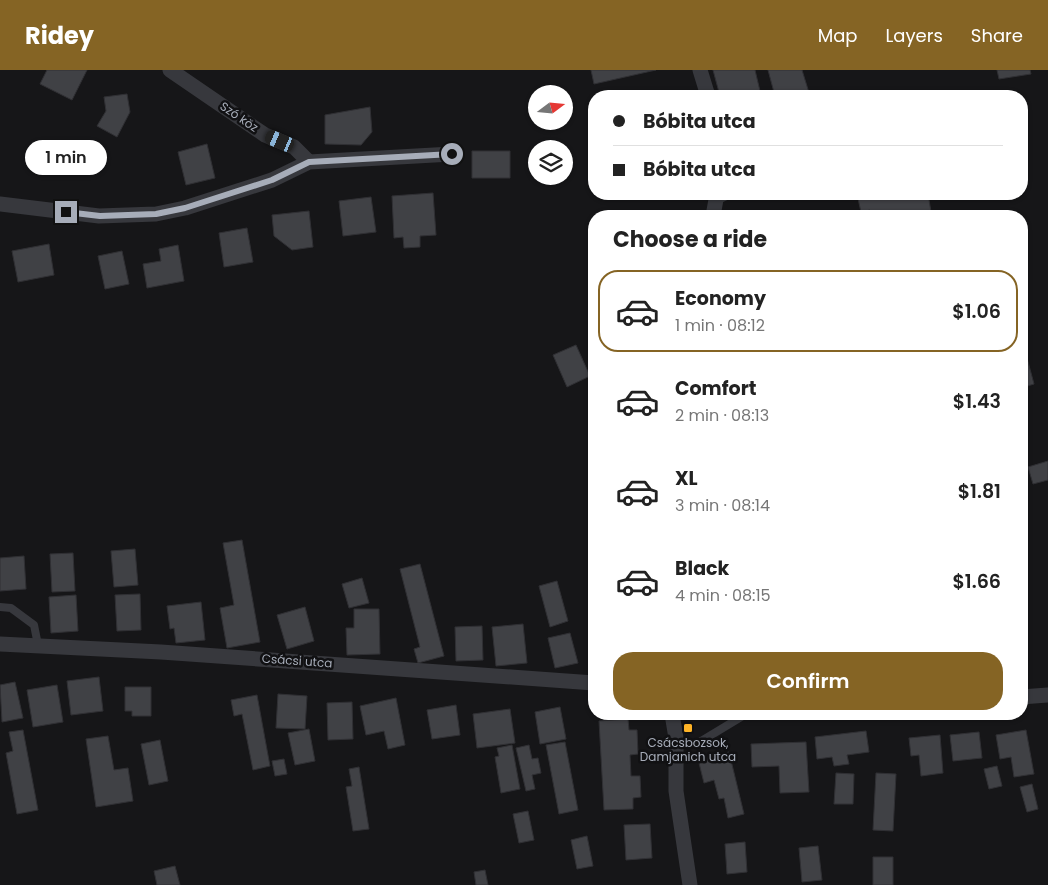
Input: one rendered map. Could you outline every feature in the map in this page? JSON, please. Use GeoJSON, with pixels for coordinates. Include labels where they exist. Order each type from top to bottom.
{"type":"FeatureCollection","features":[{"type":"Feature","properties":{"kind":"street","name":"Szó köz"},"geometry":{"type":"LineString","coordinates":[[170,70],[266,135],[294,147],[309,162]]}},
{"type":"Feature","properties":{"kind":"street"},"geometry":{"type":"LineString","coordinates":[[700,70],[706,90]]}},
{"type":"Feature","properties":{"kind":"street"},"geometry":{"type":"LineString","coordinates":[[0,204],[100,216],[156,214],[185,208],[272,180],[309,162],[452,154]]}},
{"type":"Feature","properties":{"kind":"street","name":"Csácsi utca"},"geometry":{"type":"LineString","coordinates":[[0,644],[588,683]]}},
{"type":"Feature","properties":{"kind":"street"},"geometry":{"type":"LineString","coordinates":[[1028,696],[1048,695]]}},
{"type":"Feature","properties":{"kind":"street"},"geometry":{"type":"LineString","coordinates":[[673,720],[676,738],[676,791],[690,885]]}},
{"type":"Feature","properties":{"kind":"lane"},"geometry":{"type":"LineString","coordinates":[[0,607],[11,608],[34,625],[38,645]]}},
{"type":"Feature","properties":{"kind":"lane"},"geometry":{"type":"LineString","coordinates":[[698,743],[736,720]]}},
{"type":"Feature","properties":{"kind":"building"},"geometry":{"type":"Polygon","coordinates":[[[47,70],[87,70],[72,100],[40,84],[47,70]]]}},
{"type":"Feature","properties":{"kind":"building"},"geometry":{"type":"Polygon","coordinates":[[[591,70],[656,70],[594,84],[591,70]]]}},
{"type":"Feature","properties":{"kind":"building"},"geometry":{"type":"Polygon","coordinates":[[[713,70],[755,70],[760,90],[718,90],[713,70]]]}},
{"type":"Feature","properties":{"kind":"building"},"geometry":{"type":"Polygon","coordinates":[[[768,70],[802,70],[808,90],[773,90],[768,70]]]}},
{"type":"Feature","properties":{"kind":"building"},"geometry":{"type":"Polygon","coordinates":[[[997,70],[1030,70],[1031,74],[999,79],[997,70]]]}},
{"type":"Feature","properties":{"kind":"building"},"geometry":{"type":"Polygon","coordinates":[[[127,94],[130,112],[117,137],[97,126],[106,111],[104,97],[127,94]]]}},
{"type":"Feature","properties":{"kind":"building"},"geometry":{"type":"Polygon","coordinates":[[[370,107],[372,132],[361,145],[325,144],[325,115],[370,107]]]}},
{"type":"Feature","properties":{"kind":"building"},"geometry":{"type":"Polygon","coordinates":[[[207,144],[215,178],[186,185],[178,152],[207,144]]]}},
{"type":"Feature","properties":{"kind":"building"},"geometry":{"type":"Polygon","coordinates":[[[472,151],[510,151],[510,178],[472,178],[472,151]]]}},
{"type":"Feature","properties":{"kind":"building"},"geometry":{"type":"Polygon","coordinates":[[[433,193],[436,235],[420,236],[420,247],[404,248],[403,237],[394,238],[392,196],[433,193]]]}},
{"type":"Feature","properties":{"kind":"building"},"geometry":{"type":"Polygon","coordinates":[[[371,197],[376,232],[343,236],[339,201],[371,197]]]}},
{"type":"Feature","properties":{"kind":"building"},"geometry":{"type":"Polygon","coordinates":[[[858,200],[929,200],[931,210],[870,210],[861,210],[858,200]]]}},
{"type":"Feature","properties":{"kind":"building"},"geometry":{"type":"Polygon","coordinates":[[[309,211],[313,247],[292,250],[274,236],[272,215],[309,211]]]}},
{"type":"Feature","properties":{"kind":"building"},"geometry":{"type":"Polygon","coordinates":[[[247,228],[253,262],[224,267],[219,233],[247,228]]]}},
{"type":"Feature","properties":{"kind":"building"},"geometry":{"type":"Polygon","coordinates":[[[49,244],[54,275],[18,282],[12,251],[49,244]]]}},
{"type":"Feature","properties":{"kind":"building"},"geometry":{"type":"Polygon","coordinates":[[[178,245],[184,281],[147,288],[143,264],[161,261],[159,249],[178,245]]]}},
{"type":"Feature","properties":{"kind":"building"},"geometry":{"type":"Polygon","coordinates":[[[122,251],[129,284],[105,289],[98,256],[122,251]]]}},
{"type":"Feature","properties":{"kind":"building"},"geometry":{"type":"Polygon","coordinates":[[[576,345],[588,372],[588,377],[567,387],[553,355],[576,345]]]}},
{"type":"Feature","properties":{"kind":"building"},"geometry":{"type":"Polygon","coordinates":[[[1028,362],[1034,384],[1028,386],[1028,362]]]}},
{"type":"Feature","properties":{"kind":"building"},"geometry":{"type":"Polygon","coordinates":[[[1048,461],[1048,480],[1033,484],[1028,467],[1048,461]]]}},
{"type":"Feature","properties":{"kind":"building"},"geometry":{"type":"Polygon","coordinates":[[[242,540],[260,642],[227,648],[220,608],[234,605],[223,543],[242,540]]]}},
{"type":"Feature","properties":{"kind":"building"},"geometry":{"type":"Polygon","coordinates":[[[135,549],[138,585],[114,587],[111,551],[135,549]]]}},
{"type":"Feature","properties":{"kind":"building"},"geometry":{"type":"Polygon","coordinates":[[[73,553],[75,591],[52,592],[50,554],[73,553]]]}},
{"type":"Feature","properties":{"kind":"building"},"geometry":{"type":"Polygon","coordinates":[[[24,556],[26,589],[0,591],[0,558],[24,556]]]}},
{"type":"Feature","properties":{"kind":"building"},"geometry":{"type":"Polygon","coordinates":[[[420,564],[444,656],[418,663],[414,649],[420,647],[400,569],[420,564]]]}},
{"type":"Feature","properties":{"kind":"building"},"geometry":{"type":"Polygon","coordinates":[[[362,578],[369,603],[349,608],[342,584],[362,578]]]}},
{"type":"Feature","properties":{"kind":"building"},"geometry":{"type":"Polygon","coordinates":[[[557,581],[568,621],[550,627],[539,586],[557,581]]]}},
{"type":"Feature","properties":{"kind":"building"},"geometry":{"type":"Polygon","coordinates":[[[140,594],[141,630],[117,631],[115,595],[140,594]]]}},
{"type":"Feature","properties":{"kind":"building"},"geometry":{"type":"Polygon","coordinates":[[[76,595],[78,631],[51,633],[49,597],[76,595]]]}},
{"type":"Feature","properties":{"kind":"building"},"geometry":{"type":"Polygon","coordinates":[[[201,602],[205,640],[176,643],[174,628],[170,629],[167,606],[201,602]]]}},
{"type":"Feature","properties":{"kind":"building"},"geometry":{"type":"Polygon","coordinates":[[[305,607],[314,641],[287,649],[277,615],[305,607]]]}},
{"type":"Feature","properties":{"kind":"building"},"geometry":{"type":"Polygon","coordinates":[[[354,609],[379,609],[380,654],[347,655],[346,628],[354,628],[354,609]]]}},
{"type":"Feature","properties":{"kind":"building"},"geometry":{"type":"Polygon","coordinates":[[[523,624],[527,663],[496,666],[492,627],[523,624]]]}},
{"type":"Feature","properties":{"kind":"building"},"geometry":{"type":"Polygon","coordinates":[[[482,626],[483,660],[456,661],[455,627],[482,626]]]}},
{"type":"Feature","properties":{"kind":"building"},"geometry":{"type":"Polygon","coordinates":[[[570,633],[578,663],[555,668],[548,638],[570,633]]]}},
{"type":"Feature","properties":{"kind":"building"},"geometry":{"type":"Polygon","coordinates":[[[99,677],[103,711],[71,715],[67,681],[99,677]]]}},
{"type":"Feature","properties":{"kind":"building"},"geometry":{"type":"Polygon","coordinates":[[[15,682],[23,718],[2,722],[0,685],[15,682]]]}},
{"type":"Feature","properties":{"kind":"building"},"geometry":{"type":"Polygon","coordinates":[[[57,685],[63,722],[33,727],[27,690],[57,685]]]}},
{"type":"Feature","properties":{"kind":"building"},"geometry":{"type":"Polygon","coordinates":[[[125,687],[151,687],[151,716],[132,716],[132,711],[125,711],[125,687]]]}},
{"type":"Feature","properties":{"kind":"building"},"geometry":{"type":"Polygon","coordinates":[[[278,694],[307,696],[305,729],[276,728],[278,694]]]}},
{"type":"Feature","properties":{"kind":"building"},"geometry":{"type":"Polygon","coordinates":[[[257,695],[270,766],[253,770],[242,714],[234,716],[231,700],[257,695]]]}},
{"type":"Feature","properties":{"kind":"building"},"geometry":{"type":"Polygon","coordinates":[[[396,698],[405,745],[388,749],[384,731],[366,735],[360,706],[396,698]]]}},
{"type":"Feature","properties":{"kind":"building"},"geometry":{"type":"Polygon","coordinates":[[[352,702],[353,739],[328,740],[327,703],[352,702]]]}},
{"type":"Feature","properties":{"kind":"building"},"geometry":{"type":"Polygon","coordinates":[[[456,705],[460,735],[432,739],[427,710],[456,705]]]}},
{"type":"Feature","properties":{"kind":"building"},"geometry":{"type":"Polygon","coordinates":[[[560,707],[566,739],[540,744],[535,712],[560,707]]]}},
{"type":"Feature","properties":{"kind":"building"},"geometry":{"type":"Polygon","coordinates":[[[510,709],[515,743],[477,748],[473,714],[510,709]]]}},
{"type":"Feature","properties":{"kind":"building"},"geometry":{"type":"Polygon","coordinates":[[[628,720],[629,730],[637,730],[638,754],[630,755],[631,776],[640,776],[641,797],[633,798],[633,809],[604,810],[599,721],[628,720]]]}},
{"type":"Feature","properties":{"kind":"building"},"geometry":{"type":"Polygon","coordinates":[[[309,729],[315,761],[295,765],[288,733],[309,729]]]}},
{"type":"Feature","properties":{"kind":"building"},"geometry":{"type":"Polygon","coordinates":[[[23,730],[38,810],[17,814],[6,753],[13,751],[9,732],[23,730]]]}},
{"type":"Feature","properties":{"kind":"building"},"geometry":{"type":"Polygon","coordinates":[[[1026,730],[1034,774],[1014,777],[1011,757],[1000,759],[996,735],[1026,730]]]}},
{"type":"Feature","properties":{"kind":"building"},"geometry":{"type":"Polygon","coordinates":[[[866,731],[869,752],[847,755],[849,764],[834,766],[832,757],[817,759],[815,737],[866,731]]]}},
{"type":"Feature","properties":{"kind":"building"},"geometry":{"type":"Polygon","coordinates":[[[979,732],[982,758],[953,761],[950,735],[979,732]]]}},
{"type":"Feature","properties":{"kind":"building"},"geometry":{"type":"Polygon","coordinates":[[[940,735],[943,773],[921,776],[919,755],[911,756],[909,738],[940,735]]]}},
{"type":"Feature","properties":{"kind":"building"},"geometry":{"type":"Polygon","coordinates":[[[108,736],[114,770],[128,768],[133,801],[96,807],[86,739],[108,736]]]}},
{"type":"Feature","properties":{"kind":"building"},"geometry":{"type":"Polygon","coordinates":[[[160,740],[168,781],[149,785],[141,744],[160,740]]]}},
{"type":"Feature","properties":{"kind":"building"},"geometry":{"type":"Polygon","coordinates":[[[565,742],[578,810],[559,814],[546,745],[565,742]]]}},
{"type":"Feature","properties":{"kind":"building"},"geometry":{"type":"Polygon","coordinates":[[[806,742],[809,792],[780,793],[779,766],[752,767],[751,744],[806,742]]]}},
{"type":"Feature","properties":{"kind":"building"},"geometry":{"type":"Polygon","coordinates":[[[512,745],[520,789],[501,793],[495,757],[499,756],[497,748],[512,745]]]}},
{"type":"Feature","properties":{"kind":"building"},"geometry":{"type":"Polygon","coordinates":[[[529,745],[532,759],[538,758],[541,773],[532,775],[535,789],[526,791],[516,748],[529,745]]]}},
{"type":"Feature","properties":{"kind":"building"},"geometry":{"type":"Polygon","coordinates":[[[729,752],[744,814],[728,818],[724,798],[719,799],[714,780],[704,783],[698,759],[729,752]]]}},
{"type":"Feature","properties":{"kind":"building"},"geometry":{"type":"Polygon","coordinates":[[[284,759],[287,774],[275,776],[272,761],[284,759]]]}},
{"type":"Feature","properties":{"kind":"building"},"geometry":{"type":"Polygon","coordinates":[[[997,766],[1002,786],[989,789],[984,769],[997,766]]]}},
{"type":"Feature","properties":{"kind":"building"},"geometry":{"type":"Polygon","coordinates":[[[359,767],[369,829],[353,831],[346,787],[352,786],[349,769],[359,767]]]}},
{"type":"Feature","properties":{"kind":"building"},"geometry":{"type":"Polygon","coordinates":[[[836,773],[854,774],[853,804],[834,804],[836,773]]]}},
{"type":"Feature","properties":{"kind":"building"},"geometry":{"type":"Polygon","coordinates":[[[876,773],[896,774],[893,831],[873,830],[876,773]]]}},
{"type":"Feature","properties":{"kind":"building"},"geometry":{"type":"Polygon","coordinates":[[[1032,784],[1038,809],[1027,812],[1020,787],[1032,784]]]}},
{"type":"Feature","properties":{"kind":"building"},"geometry":{"type":"Polygon","coordinates":[[[528,811],[534,840],[519,843],[513,814],[528,811]]]}},
{"type":"Feature","properties":{"kind":"building"},"geometry":{"type":"Polygon","coordinates":[[[650,824],[652,858],[626,860],[624,825],[650,824]]]}},
{"type":"Feature","properties":{"kind":"building"},"geometry":{"type":"Polygon","coordinates":[[[587,836],[593,866],[577,869],[571,840],[587,836]]]}},
{"type":"Feature","properties":{"kind":"building"},"geometry":{"type":"Polygon","coordinates":[[[745,842],[747,872],[727,874],[725,844],[745,842]]]}},
{"type":"Feature","properties":{"kind":"building"},"geometry":{"type":"Polygon","coordinates":[[[818,846],[822,880],[802,882],[799,848],[818,846]]]}},
{"type":"Feature","properties":{"kind":"building"},"geometry":{"type":"Polygon","coordinates":[[[873,857],[893,857],[893,885],[873,885],[873,857]]]}},
{"type":"Feature","properties":{"kind":"building"},"geometry":{"type":"Polygon","coordinates":[[[175,866],[180,885],[157,885],[154,871],[175,866]]]}},
{"type":"Feature","properties":{"kind":"building"},"geometry":{"type":"Polygon","coordinates":[[[485,870],[488,885],[476,885],[474,872],[485,870]]]}},
{"type":"Feature","properties":{"kind":"place","name":"Csácsbozsok, Damjanich utca"},"geometry":{"type":"Point","coordinates":[688,728]}},
{"type":"Feature","properties":{"kind":"route"},"geometry":{"type":"LineString","coordinates":[[66,212],[100,216],[156,214],[185,208],[272,180],[309,162],[452,154]]}}]}
